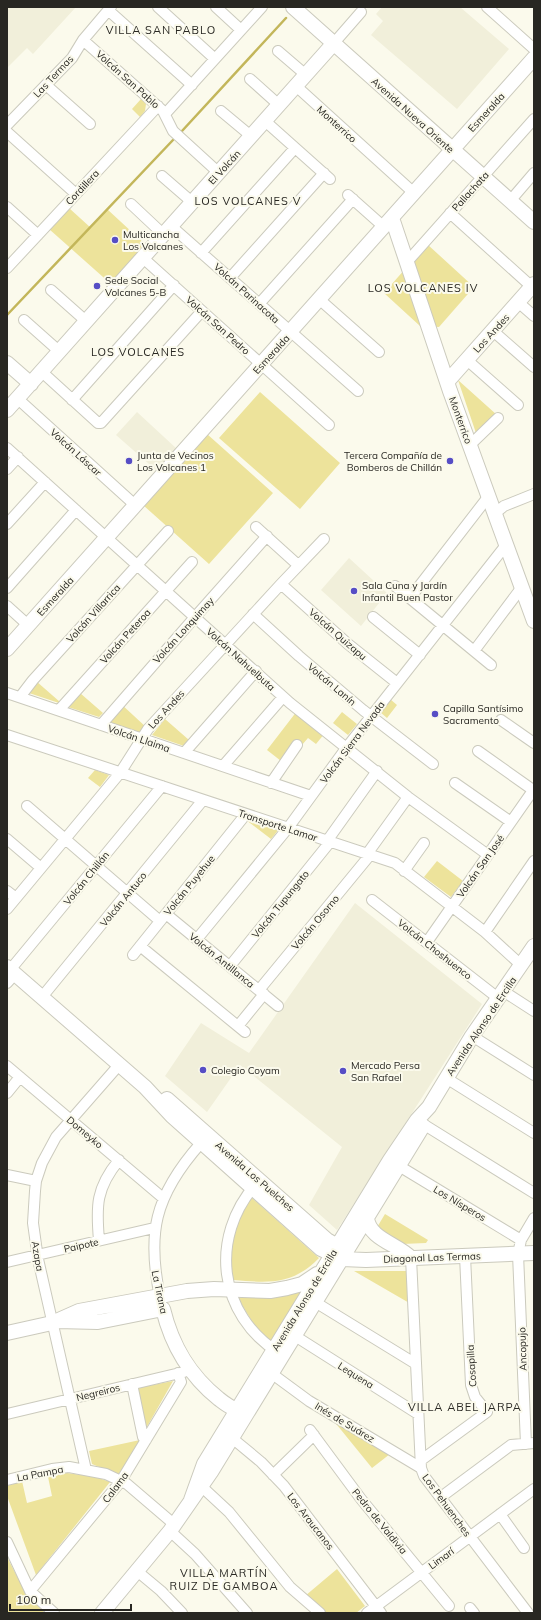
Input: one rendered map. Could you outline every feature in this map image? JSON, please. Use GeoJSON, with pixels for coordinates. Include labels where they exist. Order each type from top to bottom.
{"type":"FeatureCollection","features":[{"type":"Feature","properties":{"kind":"main road","name":"Avenida Nueva Oriente"},"geometry":{"type":"LineString","coordinates":[[292,7],[534,222]]}},
{"type":"Feature","properties":{"kind":"main road","name":"El Volcán"},"geometry":{"type":"LineString","coordinates":[[7,410],[334,43]]}},
{"type":"Feature","properties":{"kind":"main road","name":"Esmeralda"},"geometry":{"type":"LineString","coordinates":[[7,649],[534,58]]}},
{"type":"Feature","properties":{"kind":"main road","name":"Monterrico"},"geometry":{"type":"LineString","coordinates":[[388,222],[407,262],[447,382],[534,621]]}},
{"type":"Feature","properties":{"kind":"main road","name":"Los Andes"},"geometry":{"type":"LineString","coordinates":[[447,382],[533,286]]}},
{"type":"Feature","properties":{"kind":"main road"},"geometry":{"type":"LineString","coordinates":[[7,363],[31,384]]}},
{"type":"Feature","properties":{"kind":"main road","name":"Avenida Alonso de Ercilla"},"geometry":{"type":"LineString","coordinates":[[102,1613],[172,1528],[201,1486],[271,1373],[278,1353],[323,1269],[339,1253],[367,1218],[423,1124],[429,1107],[446,1078],[472,1036],[534,948]]}},
{"type":"Feature","properties":{"kind":"main road","name":"Avenida Los Puelches"},"geometry":{"type":"LineString","coordinates":[[10,974],[42,997],[145,1087],[158,1102],[201,1142],[256,1184]]}},
{"type":"Feature","properties":{"kind":"main road","name":"Avenida Los Puelches"},"geometry":{"type":"LineString","coordinates":[[145,1087],[161,1094],[256,1184],[321,1249],[339,1253]]}},
{"type":"Feature","properties":{"kind":"main road","name":"Avenida Alonso de Ercilla"},"geometry":{"type":"LineString","coordinates":[[190,1500],[204,1464],[237,1410],[278,1353],[294,1336],[315,1302],[339,1253],[402,1141],[417,1120],[429,1107]]}},
{"type":"Feature","properties":{"kind":"main road"},"geometry":{"type":"LineString","coordinates":[[367,1218],[368,1225],[372,1232],[406,1252],[411,1258]]}},
{"type":"Feature","properties":{"kind":"main road","name":"Diagonal Las Termas"},"geometry":{"type":"LineString","coordinates":[[339,1253],[369,1260],[465,1256],[519,1247],[534,1253]]}},
{"type":"Feature","properties":{"kind":"main road"},"geometry":{"type":"LineString","coordinates":[[7,1332],[55,1322],[98,1322],[200,1289],[270,1291],[287,1288],[302,1284],[323,1269]]}},
{"type":"Feature","properties":{"kind":"main road","name":"La Tirana"},"geometry":{"type":"LineString","coordinates":[[161,1302],[172,1340],[184,1372],[237,1410]]}},
{"type":"Feature","properties":{"kind":"main road"},"geometry":{"type":"LineString","coordinates":[[237,1410],[246,1409],[252,1405]]}},
{"type":"Feature","properties":{"kind":"street"},"geometry":{"type":"LineString","coordinates":[[158,7],[215,59]]}},
{"type":"Feature","properties":{"kind":"street"},"geometry":{"type":"LineString","coordinates":[[216,7],[241,30]]}},
{"type":"Feature","properties":{"kind":"street"},"geometry":{"type":"LineString","coordinates":[[166,113],[262,7]]}},
{"type":"Feature","properties":{"kind":"street"},"geometry":{"type":"LineString","coordinates":[[487,7],[534,49]]}},
{"type":"Feature","properties":{"kind":"street"},"geometry":{"type":"LineString","coordinates":[[110,8],[192,85]]}},
{"type":"Feature","properties":{"kind":"street","name":"Las Termas"},"geometry":{"type":"LineString","coordinates":[[7,125],[72,58],[83,40],[110,8]]}},
{"type":"Feature","properties":{"kind":"street","name":"El Volcán"},"geometry":{"type":"LineString","coordinates":[[334,43],[361,12]]}},
{"type":"Feature","properties":{"kind":"street","name":"Volcán San Pablo"},"geometry":{"type":"LineString","coordinates":[[83,40],[166,113],[173,131],[219,173]]}},
{"type":"Feature","properties":{"kind":"street"},"geometry":{"type":"LineString","coordinates":[[278,50],[306,75]]}},
{"type":"Feature","properties":{"kind":"street"},"geometry":{"type":"LineString","coordinates":[[250,79],[279,105]]}},
{"type":"Feature","properties":{"kind":"street"},"geometry":{"type":"LineString","coordinates":[[46,85],[90,124]]}},
{"type":"Feature","properties":{"kind":"street","name":"Monterrico"},"geometry":{"type":"LineString","coordinates":[[296,86],[414,193]]}},
{"type":"Feature","properties":{"kind":"street","name":"Cordillera"},"geometry":{"type":"LineString","coordinates":[[7,268],[158,106]]}},
{"type":"Feature","properties":{"kind":"street"},"geometry":{"type":"LineString","coordinates":[[221,111],[251,136]]}},
{"type":"Feature","properties":{"kind":"street","name":"Pallachata"},"geometry":{"type":"LineString","coordinates":[[407,262],[534,119]]}},
{"type":"Feature","properties":{"kind":"street"},"geometry":{"type":"LineString","coordinates":[[230,278],[327,176],[265,121]]}},
{"type":"Feature","properties":{"kind":"street"},"geometry":{"type":"LineString","coordinates":[[7,132],[76,194]]}},
{"type":"Feature","properties":{"kind":"street"},"geometry":{"type":"LineString","coordinates":[[201,253],[295,148]]}},
{"type":"Feature","properties":{"kind":"street"},"geometry":{"type":"LineString","coordinates":[[510,201],[534,173]]}},
{"type":"Feature","properties":{"kind":"street"},"geometry":{"type":"LineString","coordinates":[[162,176],[192,202]]}},
{"type":"Feature","properties":{"kind":"street"},"geometry":{"type":"LineString","coordinates":[[259,304],[351,197],[388,222]]}},
{"type":"Feature","properties":{"kind":"street","name":"Volcán Parinacota"},"geometry":{"type":"LineString","coordinates":[[132,204],[201,253],[358,392]]}},
{"type":"Feature","properties":{"kind":"street"},"geometry":{"type":"LineString","coordinates":[[7,207],[38,235]]}},
{"type":"Feature","properties":{"kind":"street"},"geometry":{"type":"LineString","coordinates":[[450,213],[533,286]]}},
{"type":"Feature","properties":{"kind":"street","name":"Volcán San Pedro"},"geometry":{"type":"LineString","coordinates":[[143,258],[329,425]]}},
{"type":"Feature","properties":{"kind":"street"},"geometry":{"type":"LineString","coordinates":[[72,400],[174,285]]}},
{"type":"Feature","properties":{"kind":"street"},"geometry":{"type":"LineString","coordinates":[[50,290],[87,322]]}},
{"type":"Feature","properties":{"kind":"street"},"geometry":{"type":"LineString","coordinates":[[319,299],[379,352]]}},
{"type":"Feature","properties":{"kind":"street"},"geometry":{"type":"LineString","coordinates":[[518,302],[534,316]]}},
{"type":"Feature","properties":{"kind":"street"},"geometry":{"type":"LineString","coordinates":[[42,372],[72,400],[100,423],[202,311]]}},
{"type":"Feature","properties":{"kind":"street"},"geometry":{"type":"LineString","coordinates":[[24,320],[60,352]]}},
{"type":"Feature","properties":{"kind":"street"},"geometry":{"type":"LineString","coordinates":[[493,331],[534,367]]}},
{"type":"Feature","properties":{"kind":"street"},"geometry":{"type":"LineString","coordinates":[[467,360],[518,405]]}},
{"type":"Feature","properties":{"kind":"street","name":"Volcán Láscar"},"geometry":{"type":"LineString","coordinates":[[18,399],[135,505]]}},
{"type":"Feature","properties":{"kind":"street"},"geometry":{"type":"LineString","coordinates":[[470,445],[498,418]]}},
{"type":"Feature","properties":{"kind":"street","name":"Volcán Nahuelbuta"},"geometry":{"type":"LineString","coordinates":[[7,448],[225,643],[283,697],[408,797],[488,855]]}},
{"type":"Feature","properties":{"kind":"street"},"geometry":{"type":"LineString","coordinates":[[7,469],[18,457]]}},
{"type":"Feature","properties":{"kind":"street"},"geometry":{"type":"LineString","coordinates":[[7,524],[45,482]]}},
{"type":"Feature","properties":{"kind":"street"},"geometry":{"type":"LineString","coordinates":[[494,514],[504,506],[534,494]]}},
{"type":"Feature","properties":{"kind":"street"},"geometry":{"type":"LineString","coordinates":[[410,598],[488,497]]}},
{"type":"Feature","properties":{"kind":"street"},"geometry":{"type":"LineString","coordinates":[[7,588],[76,510]]}},
{"type":"Feature","properties":{"kind":"street"},"geometry":{"type":"LineString","coordinates":[[256,526],[298,565]]}},
{"type":"Feature","properties":{"kind":"street","name":"Volcán Villarrica"},"geometry":{"type":"LineString","coordinates":[[20,697],[33,680],[136,564],[168,531]]}},
{"type":"Feature","properties":{"kind":"street","name":"Volcán Lonquimay"},"geometry":{"type":"LineString","coordinates":[[101,725],[195,616],[267,536]]}},
{"type":"Feature","properties":{"kind":"street","name":"Los Andes"},"geometry":{"type":"LineString","coordinates":[[7,909],[120,773],[148,729],[225,643],[324,539]]}},
{"type":"Feature","properties":{"kind":"street","name":"Volcán Sierra Nevada"},"geometry":{"type":"LineString","coordinates":[[197,939],[288,828],[371,716],[506,545]]}},
{"type":"Feature","properties":{"kind":"street","name":"Volcán Peteroa"},"geometry":{"type":"LineString","coordinates":[[59,710],[192,562]]}},
{"type":"Feature","properties":{"kind":"street","name":"Volcán Quizapu"},"geometry":{"type":"LineString","coordinates":[[281,584],[348,644],[397,683]]}},
{"type":"Feature","properties":{"kind":"street"},"geometry":{"type":"LineString","coordinates":[[395,586],[490,665]]}},
{"type":"Feature","properties":{"kind":"street"},"geometry":{"type":"LineString","coordinates":[[474,651],[522,587]]}},
{"type":"Feature","properties":{"kind":"street"},"geometry":{"type":"LineString","coordinates":[[7,606],[28,626]]}},
{"type":"Feature","properties":{"kind":"street","name":"Volcán Lanín"},"geometry":{"type":"LineString","coordinates":[[253,614],[371,716],[433,764]]}},
{"type":"Feature","properties":{"kind":"street"},"geometry":{"type":"LineString","coordinates":[[373,617],[420,654]]}},
{"type":"Feature","properties":{"kind":"street"},"geometry":{"type":"LineString","coordinates":[[184,753],[256,672]]}},
{"type":"Feature","properties":{"kind":"street","name":"Volcán Llaima"},"geometry":{"type":"LineString","coordinates":[[7,693],[311,796]]}},
{"type":"Feature","properties":{"kind":"street"},"geometry":{"type":"LineString","coordinates":[[223,766],[283,697]]}},
{"type":"Feature","properties":{"kind":"street"},"geometry":{"type":"LineString","coordinates":[[501,720],[534,743]]}},
{"type":"Feature","properties":{"kind":"street","name":"Transporte Lamar"},"geometry":{"type":"LineString","coordinates":[[7,735],[395,863],[452,906],[521,965]]}},
{"type":"Feature","properties":{"kind":"street"},"geometry":{"type":"LineString","coordinates":[[271,783],[297,745]]}},
{"type":"Feature","properties":{"kind":"street"},"geometry":{"type":"LineString","coordinates":[[478,751],[534,790]]}},
{"type":"Feature","properties":{"kind":"street","name":"Volcán Tupungato"},"geometry":{"type":"LineString","coordinates":[[230,966],[329,841],[377,772]]}},
{"type":"Feature","properties":{"kind":"street"},"geometry":{"type":"LineString","coordinates":[[455,783],[511,822]]}},
{"type":"Feature","properties":{"kind":"street","name":"Volcán Chillán"},"geometry":{"type":"LineString","coordinates":[[10,974],[162,786]]}},
{"type":"Feature","properties":{"kind":"street","name":"Volcán San José"},"geometry":{"type":"LineString","coordinates":[[427,942],[534,790]]}},
{"type":"Feature","properties":{"kind":"street","name":"Volcán Osorno"},"geometry":{"type":"LineString","coordinates":[[140,946],[241,1029],[261,992],[369,855],[408,797]]}},
{"type":"Feature","properties":{"kind":"street","name":"Volcán Antuco"},"geometry":{"type":"LineString","coordinates":[[42,997],[203,800]]}},
{"type":"Feature","properties":{"kind":"street","name":"Volcán Antillanca"},"geometry":{"type":"LineString","coordinates":[[27,806],[128,892],[197,939],[278,1006]]}},
{"type":"Feature","properties":{"kind":"street","name":"Volcán Puyehue"},"geometry":{"type":"LineString","coordinates":[[133,955],[246,814]]}},
{"type":"Feature","properties":{"kind":"street"},"geometry":{"type":"LineString","coordinates":[[7,839],[41,868]]}},
{"type":"Feature","properties":{"kind":"street"},"geometry":{"type":"LineString","coordinates":[[404,871],[424,843]]}},
{"type":"Feature","properties":{"kind":"street"},"geometry":{"type":"LineString","coordinates":[[484,932],[534,861]]}},
{"type":"Feature","properties":{"kind":"street"},"geometry":{"type":"LineString","coordinates":[[7,890],[16,898]]}},
{"type":"Feature","properties":{"kind":"street","name":"Volcán Choshuenco"},"geometry":{"type":"LineString","coordinates":[[372,900],[427,942],[501,995],[534,1011]]}},
{"type":"Feature","properties":{"kind":"street"},"geometry":{"type":"LineString","coordinates":[[472,1036],[534,1075]]}},
{"type":"Feature","properties":{"kind":"street","name":"Azapa"},"geometry":{"type":"LineString","coordinates":[[86,1470],[55,1322],[37,1255],[33,1223],[36,1181],[49,1149],[70,1119],[119,1065]]}},
{"type":"Feature","properties":{"kind":"street","name":"Domeyko"},"geometry":{"type":"LineString","coordinates":[[7,1066],[163,1198]]}},
{"type":"Feature","properties":{"kind":"street"},"geometry":{"type":"LineString","coordinates":[[7,1093],[20,1077]]}},
{"type":"Feature","properties":{"kind":"street"},"geometry":{"type":"LineString","coordinates":[[446,1078],[534,1133]]}},
{"type":"Feature","properties":{"kind":"street"},"geometry":{"type":"LineString","coordinates":[[423,1124],[534,1193]]}},
{"type":"Feature","properties":{"kind":"street","name":"La Tirana"},"geometry":{"type":"LineString","coordinates":[[161,1302],[154,1264],[154,1228],[163,1198],[179,1168],[201,1142]]}},
{"type":"Feature","properties":{"kind":"street"},"geometry":{"type":"LineString","coordinates":[[100,1240],[96,1211],[101,1188],[119,1160]]}},
{"type":"Feature","properties":{"kind":"street","name":"Los Nísperos"},"geometry":{"type":"LineString","coordinates":[[399,1166],[519,1247]]}},
{"type":"Feature","properties":{"kind":"street"},"geometry":{"type":"LineString","coordinates":[[7,1175],[36,1181]]}},
{"type":"Feature","properties":{"kind":"street"},"geometry":{"type":"LineString","coordinates":[[256,1184],[236,1212],[228,1233],[225,1265],[230,1290],[236,1305],[247,1324],[260,1339],[278,1353]]}},
{"type":"Feature","properties":{"kind":"street"},"geometry":{"type":"LineString","coordinates":[[519,1247],[534,1218]]}},
{"type":"Feature","properties":{"kind":"street","name":"Paipote"},"geometry":{"type":"LineString","coordinates":[[7,1262],[154,1228]]}},
{"type":"Feature","properties":{"kind":"street","name":"Ancopujo"},"geometry":{"type":"LineString","coordinates":[[519,1247],[530,1444]]}},
{"type":"Feature","properties":{"kind":"street","name":"Cosapilla"},"geometry":{"type":"LineString","coordinates":[[420,1465],[487,1412],[475,1397],[471,1385],[465,1256]]}},
{"type":"Feature","properties":{"kind":"street","name":"Los Pehuenches"},"geometry":{"type":"LineString","coordinates":[[411,1258],[420,1465],[441,1497],[528,1613]]}},
{"type":"Feature","properties":{"kind":"street"},"geometry":{"type":"LineString","coordinates":[[315,1302],[416,1364]]}},
{"type":"Feature","properties":{"kind":"street","name":"Lequena"},"geometry":{"type":"LineString","coordinates":[[294,1336],[418,1414]]}},
{"type":"Feature","properties":{"kind":"street","name":"Negreiros"},"geometry":{"type":"LineString","coordinates":[[7,1414],[184,1372]]}},
{"type":"Feature","properties":{"kind":"street","name":"Calama"},"geometry":{"type":"LineString","coordinates":[[30,1591],[122,1481],[181,1382],[184,1372]]}},
{"type":"Feature","properties":{"kind":"street","name":"Inés de Suárez"},"geometry":{"type":"LineString","coordinates":[[271,1373],[309,1401],[420,1465]]}},
{"type":"Feature","properties":{"kind":"street"},"geometry":{"type":"LineString","coordinates":[[132,1384],[143,1437],[146,1440]]}},
{"type":"Feature","properties":{"kind":"street","name":"Pedro de Valdivia"},"geometry":{"type":"LineString","coordinates":[[274,1475],[312,1433],[361,1498],[449,1606]]}},
{"type":"Feature","properties":{"kind":"street","name":"Los Araucanos"},"geometry":{"type":"LineString","coordinates":[[232,1438],[274,1475],[375,1611]]}},
{"type":"Feature","properties":{"kind":"street"},"geometry":{"type":"LineString","coordinates":[[441,1497],[507,1448],[515,1444],[530,1444]]}},
{"type":"Feature","properties":{"kind":"street","name":"La Pampa"},"geometry":{"type":"LineString","coordinates":[[7,1480],[52,1469],[68,1467],[86,1470],[122,1481],[172,1528],[247,1613]]}},
{"type":"Feature","properties":{"kind":"street"},"geometry":{"type":"LineString","coordinates":[[201,1486],[229,1512],[290,1588],[320,1613]]}},
{"type":"Feature","properties":{"kind":"street","name":"Limarí"},"geometry":{"type":"LineString","coordinates":[[375,1611],[422,1572],[534,1489]]}},
{"type":"Feature","properties":{"kind":"street"},"geometry":{"type":"LineString","coordinates":[[500,1514],[524,1548]]}},
{"type":"Feature","properties":{"kind":"street"},"geometry":{"type":"LineString","coordinates":[[7,1542],[30,1591],[54,1613]]}},
{"type":"Feature","properties":{"kind":"street"},"geometry":{"type":"LineString","coordinates":[[137,1570],[161,1591],[182,1613]]}},
{"type":"Feature","properties":{"kind":"shaded area"},"geometry":{"type":"Polygon","coordinates":[[[7,7],[76,7],[33,54],[27,48],[7,68],[7,7]]]}},
{"type":"Feature","properties":{"kind":"shaded area"},"geometry":{"type":"Polygon","coordinates":[[[382,7],[460,7],[509,49],[457,109],[371,35],[383,21],[376,14],[382,7]]]}},
{"type":"Feature","properties":{"kind":"shaded area"},"geometry":{"type":"Polygon","coordinates":[[[141,99],[146,104],[145,111],[140,117],[132,109],[141,99]]]}},
{"type":"Feature","properties":{"kind":"shaded area"},"geometry":{"type":"Polygon","coordinates":[[[69,208],[91,228],[107,209],[147,246],[112,285],[49,229],[69,208]]]}},
{"type":"Feature","properties":{"kind":"shaded area"},"geometry":{"type":"Polygon","coordinates":[[[427,244],[474,287],[439,327],[420,326],[384,293],[427,244]]]}},
{"type":"Feature","properties":{"kind":"shaded area"},"geometry":{"type":"Polygon","coordinates":[[[458,380],[497,415],[477,436],[458,380]]]}},
{"type":"Feature","properties":{"kind":"shaded area"},"geometry":{"type":"Polygon","coordinates":[[[260,392],[340,463],[300,509],[219,438],[260,392]]]}},
{"type":"Feature","properties":{"kind":"shaded area"},"geometry":{"type":"Polygon","coordinates":[[[137,412],[177,449],[157,471],[116,435],[137,412]]]}},
{"type":"Feature","properties":{"kind":"shaded area"},"geometry":{"type":"Polygon","coordinates":[[[207,434],[273,493],[209,564],[143,505],[207,434]]]}},
{"type":"Feature","properties":{"kind":"shaded area","name":"Sala Cuna y Jardín Infantil Buen Pastor"},"geometry":{"type":"Polygon","coordinates":[[[349,558],[387,593],[361,626],[321,590],[349,558]]]}},
{"type":"Feature","properties":{"kind":"shaded area"},"geometry":{"type":"Polygon","coordinates":[[[36,681],[60,702],[59,703],[26,692],[36,681]]]}},
{"type":"Feature","properties":{"kind":"shaded area"},"geometry":{"type":"Polygon","coordinates":[[[80,693],[103,713],[99,717],[68,707],[80,693]]]}},
{"type":"Feature","properties":{"kind":"shaded area"},"geometry":{"type":"Polygon","coordinates":[[[390,699],[397,705],[387,718],[380,712],[390,699]]]}},
{"type":"Feature","properties":{"kind":"shaded area"},"geometry":{"type":"Polygon","coordinates":[[[120,703],[147,728],[144,734],[104,721],[120,703]]]}},
{"type":"Feature","properties":{"kind":"shaded area"},"geometry":{"type":"Polygon","coordinates":[[[297,711],[325,733],[316,744],[308,738],[302,745],[297,741],[281,761],[267,750],[297,711]]]}},
{"type":"Feature","properties":{"kind":"shaded area"},"geometry":{"type":"Polygon","coordinates":[[[342,712],[357,724],[348,735],[333,723],[342,712]]]}},
{"type":"Feature","properties":{"kind":"shaded area"},"geometry":{"type":"Polygon","coordinates":[[[165,719],[189,740],[184,746],[152,735],[165,719]]]}},
{"type":"Feature","properties":{"kind":"shaded area"},"geometry":{"type":"Polygon","coordinates":[[[95,770],[109,775],[100,787],[88,778],[95,770]]]}},
{"type":"Feature","properties":{"kind":"shaded area"},"geometry":{"type":"Polygon","coordinates":[[[248,818],[280,828],[271,839],[246,820],[248,818]]]}},
{"type":"Feature","properties":{"kind":"shaded area"},"geometry":{"type":"Polygon","coordinates":[[[437,861],[463,881],[451,897],[424,877],[437,861]]]}},
{"type":"Feature","properties":{"kind":"shaded area","name":"Mercado Persa San Rafael"},"geometry":{"type":"Polygon","coordinates":[[[355,903],[482,1004],[337,1230],[309,1205],[342,1147],[240,1065],[207,1112],[165,1076],[201,1023],[249,1053],[355,903]]]}},
{"type":"Feature","properties":{"kind":"shaded area"},"geometry":{"type":"Polygon","coordinates":[[[251,1197],[319,1258],[309,1267],[290,1278],[258,1282],[234,1280],[231,1277],[231,1255],[234,1235],[240,1216],[251,1197]]]}},
{"type":"Feature","properties":{"kind":"shaded area"},"geometry":{"type":"Polygon","coordinates":[[[385,1214],[428,1240],[426,1243],[402,1244],[376,1229],[385,1214]]]}},
{"type":"Feature","properties":{"kind":"shaded area"},"geometry":{"type":"Polygon","coordinates":[[[354,1271],[409,1271],[411,1304],[354,1271]]]}},
{"type":"Feature","properties":{"kind":"shaded area"},"geometry":{"type":"Polygon","coordinates":[[[302,1288],[303,1292],[275,1339],[270,1341],[254,1325],[238,1298],[302,1288]]]}},
{"type":"Feature","properties":{"kind":"shaded area"},"geometry":{"type":"Polygon","coordinates":[[[173,1381],[144,1432],[137,1388],[173,1381]]]}},
{"type":"Feature","properties":{"kind":"shaded area"},"geometry":{"type":"Polygon","coordinates":[[[333,1420],[390,1454],[372,1468],[333,1420]]]}},
{"type":"Feature","properties":{"kind":"shaded area"},"geometry":{"type":"Polygon","coordinates":[[[140,1440],[140,1443],[118,1475],[92,1464],[89,1451],[140,1440]]]}},
{"type":"Feature","properties":{"kind":"shaded area"},"geometry":{"type":"Polygon","coordinates":[[[67,1473],[96,1477],[110,1482],[36,1575],[7,1496],[7,1486],[22,1481],[27,1503],[52,1496],[48,1477],[67,1473]]]}},
{"type":"Feature","properties":{"kind":"shaded area"},"geometry":{"type":"Polygon","coordinates":[[[7,1557],[27,1596],[45,1613],[7,1613],[7,1557]]]}},
{"type":"Feature","properties":{"kind":"shaded area"},"geometry":{"type":"Polygon","coordinates":[[[337,1569],[365,1606],[356,1613],[325,1613],[305,1596],[337,1569]]]}},
{"type":"Feature","properties":{"kind":"waterway"},"geometry":{"type":"LineString","coordinates":[[182,131],[286,18]]}},
{"type":"Feature","properties":{"kind":"waterway"},"geometry":{"type":"LineString","coordinates":[[7,315],[173,140]]}},
{"type":"Feature","properties":{"kind":"place","name":"Multicancha Los Volcanes"},"geometry":{"type":"Point","coordinates":[115,240]}},
{"type":"Feature","properties":{"kind":"place","name":"Sede Social Volcanes 5-B"},"geometry":{"type":"Point","coordinates":[97,286]}},
{"type":"Feature","properties":{"kind":"place","name":"Junta de Vecinos Los Volcanes 1"},"geometry":{"type":"Point","coordinates":[129,461]}},
{"type":"Feature","properties":{"kind":"place","name":"Tercera Compañía de Bomberos de Chillán"},"geometry":{"type":"Point","coordinates":[450,461]}},
{"type":"Feature","properties":{"kind":"place","name":"Sala Cuna y Jardín Infantil Buen Pastor"},"geometry":{"type":"Point","coordinates":[354,591]}},
{"type":"Feature","properties":{"kind":"place","name":"Capilla Santísimo Sacramento"},"geometry":{"type":"Point","coordinates":[435,714]}},
{"type":"Feature","properties":{"kind":"place","name":"Colegio Coyam"},"geometry":{"type":"Point","coordinates":[203,1070]}},
{"type":"Feature","properties":{"kind":"place","name":"Mercado Persa San Rafael"},"geometry":{"type":"Point","coordinates":[343,1071]}},
{"type":"Feature","properties":{"kind":"district","name":"VILLA SAN PABLO"},"geometry":{"type":"Point","coordinates":[161,30]}},
{"type":"Feature","properties":{"kind":"district","name":"LOS VOLCANES V"},"geometry":{"type":"Point","coordinates":[248,201]}},
{"type":"Feature","properties":{"kind":"district","name":"LOS VOLCANES IV"},"geometry":{"type":"Point","coordinates":[423,288]}},
{"type":"Feature","properties":{"kind":"district","name":"LOS VOLCANES"},"geometry":{"type":"Point","coordinates":[138,352]}},
{"type":"Feature","properties":{"kind":"district","name":"VILLA ABEL JARPA"},"geometry":{"type":"Point","coordinates":[465,1407]}},
{"type":"Feature","properties":{"kind":"district","name":"VILLA MARTÍN RUIZ DE GAMBOA"},"geometry":{"type":"Point","coordinates":[224,1579]}}]}
